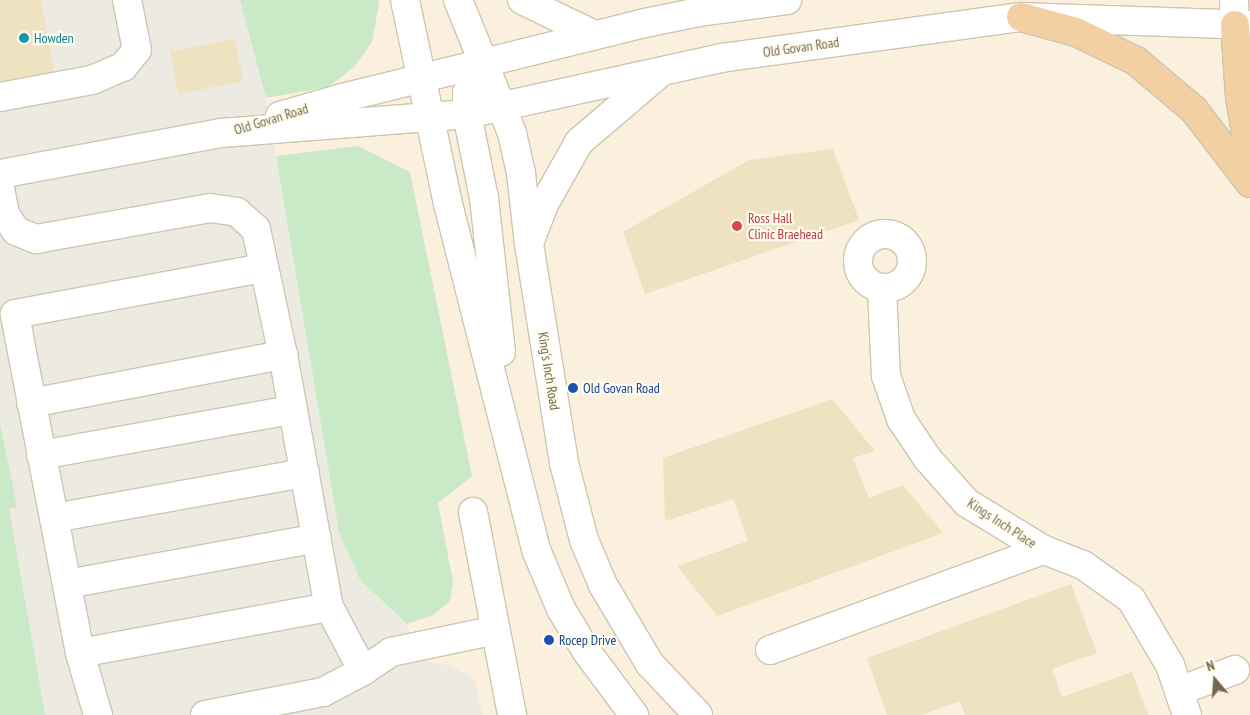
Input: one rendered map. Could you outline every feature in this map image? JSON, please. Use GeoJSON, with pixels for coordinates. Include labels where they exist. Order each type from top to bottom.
{"type":"FeatureCollection","features":[{"type":"Feature","properties":{"kind":"highway"},"geometry":{"type":"LineString","coordinates":[[1021,17],[1076,32],[1136,61],[1194,110],[1250,183]]}},
{"type":"Feature","properties":{"kind":"highway"},"geometry":{"type":"LineString","coordinates":[[1240,17],[1240,97],[1250,156]]}},
{"type":"Feature","properties":{"kind":"street"},"geometry":{"type":"LineString","coordinates":[[0,97],[92,80],[123,67],[137,50],[127,0]]}},
{"type":"Feature","properties":{"kind":"street"},"geometry":{"type":"LineString","coordinates":[[405,0],[448,204],[511,444],[537,552],[561,609],[587,652],[634,715]]}},
{"type":"Feature","properties":{"kind":"street","name":"King's Inch Road"},"geometry":{"type":"LineString","coordinates":[[458,0],[503,107],[521,173],[529,244],[564,463],[584,540],[603,585],[650,664],[698,715]]}},
{"type":"Feature","properties":{"kind":"street"},"geometry":{"type":"LineString","coordinates":[[522,0],[594,35]]}},
{"type":"Feature","properties":{"kind":"street","name":"Old Govan Road"},"geometry":{"type":"LineString","coordinates":[[0,174],[222,133],[421,78],[594,35],[699,12],[787,0]]}},
{"type":"Feature","properties":{"kind":"street","name":"Old Govan Road"},"geometry":{"type":"LineString","coordinates":[[222,133],[379,120],[429,119],[467,114],[721,58],[1021,17],[1240,17]]}},
{"type":"Feature","properties":{"kind":"street"},"geometry":{"type":"LineString","coordinates":[[483,63],[467,93],[467,114],[484,198],[511,444]]}},
{"type":"Feature","properties":{"kind":"street"},"geometry":{"type":"LineString","coordinates":[[529,244],[543,206],[579,142],[665,70]]}},
{"type":"Feature","properties":{"kind":"street"},"geometry":{"type":"LineString","coordinates":[[0,188],[5,214],[16,231],[36,238],[210,208],[237,212],[256,229],[283,355],[329,607],[363,671]]}},
{"type":"Feature","properties":{"kind":"street"},"geometry":{"type":"LineString","coordinates":[[98,715],[80,654],[15,314],[264,268]]}},
{"type":"Feature","properties":{"kind":"street","name":"Kings Inch Place"},"geometry":{"type":"LineString","coordinates":[[882,289],[886,376],[901,419],[927,458],[967,503],[1044,550],[1083,565],[1131,599],[1170,664],[1183,703]]}},
{"type":"Feature","properties":{"kind":"street"},"geometry":{"type":"LineString","coordinates":[[31,403],[283,355]]}},
{"type":"Feature","properties":{"kind":"street"},"geometry":{"type":"LineString","coordinates":[[41,456],[292,410]]}},
{"type":"Feature","properties":{"kind":"street"},"geometry":{"type":"LineString","coordinates":[[54,518],[305,473]]}},
{"type":"Feature","properties":{"kind":"street"},"geometry":{"type":"LineString","coordinates":[[472,512],[512,715]]}},
{"type":"Feature","properties":{"kind":"street"},"geometry":{"type":"LineString","coordinates":[[67,584],[317,538]]}},
{"type":"Feature","properties":{"kind":"street"},"geometry":{"type":"LineString","coordinates":[[770,650],[1044,550]]}},
{"type":"Feature","properties":{"kind":"street"},"geometry":{"type":"LineString","coordinates":[[80,654],[329,607]]}},
{"type":"Feature","properties":{"kind":"street"},"geometry":{"type":"LineString","coordinates":[[205,715],[323,692],[363,671],[391,652],[496,630]]}},
{"type":"Feature","properties":{"kind":"street"},"geometry":{"type":"LineString","coordinates":[[1183,703],[1235,670]]}},
{"type":"Feature","properties":{"kind":"shaded area"},"geometry":{"type":"Polygon","coordinates":[[[0,0],[241,0],[266,98],[339,532],[360,580],[407,624],[417,660],[450,665],[474,678],[483,715],[0,715],[0,0]]]}},
{"type":"Feature","properties":{"kind":"shaded area"},"geometry":{"type":"Polygon","coordinates":[[[378,0],[1250,0],[1250,715],[483,715],[474,678],[450,665],[417,660],[407,624],[360,580],[339,532],[266,98],[328,87],[372,42],[378,0]]]}},
{"type":"Feature","properties":{"kind":"green space"},"geometry":{"type":"Polygon","coordinates":[[[240,0],[378,0],[379,4],[372,42],[354,67],[328,87],[266,98],[240,0]]]}},
{"type":"Feature","properties":{"kind":"green space"},"geometry":{"type":"Polygon","coordinates":[[[358,146],[410,172],[472,476],[438,503],[453,582],[450,601],[433,615],[407,624],[360,580],[339,532],[276,156],[358,146]]]}},
{"type":"Feature","properties":{"kind":"green space"},"geometry":{"type":"Polygon","coordinates":[[[0,423],[17,507],[9,509],[45,715],[0,715],[0,423]]]}},
{"type":"Feature","properties":{"kind":"building","name":"Howden"},"geometry":{"type":"Polygon","coordinates":[[[0,0],[41,0],[55,76],[0,86],[0,0]]]}},
{"type":"Feature","properties":{"kind":"building"},"geometry":{"type":"Polygon","coordinates":[[[235,39],[243,81],[178,94],[170,52],[235,39]]]}},
{"type":"Feature","properties":{"kind":"building","name":"Ross Hall Clinic Braehead"},"geometry":{"type":"Polygon","coordinates":[[[833,149],[859,220],[645,294],[623,232],[749,160],[833,149]]]}},
{"type":"Feature","properties":{"kind":"building"},"geometry":{"type":"Polygon","coordinates":[[[832,399],[875,451],[853,458],[869,498],[903,485],[943,533],[717,616],[677,566],[748,541],[733,499],[665,521],[663,458],[832,399]]]}},
{"type":"Feature","properties":{"kind":"building"},"geometry":{"type":"Polygon","coordinates":[[[1071,584],[1097,653],[1052,669],[1062,697],[1132,672],[1148,715],[965,715],[960,701],[922,715],[887,715],[867,658],[1071,584]]]}},
{"type":"Feature","properties":{"kind":"place","name":"Howden"},"geometry":{"type":"Point","coordinates":[24,38]}},
{"type":"Feature","properties":{"kind":"place","name":"Ross Hall Clinic Braehead"},"geometry":{"type":"Point","coordinates":[737,226]}},
{"type":"Feature","properties":{"kind":"place","name":"Old Govan Road"},"geometry":{"type":"Point","coordinates":[573,388]}},
{"type":"Feature","properties":{"kind":"place","name":"Rocep Drive"},"geometry":{"type":"Point","coordinates":[549,640]}}]}
